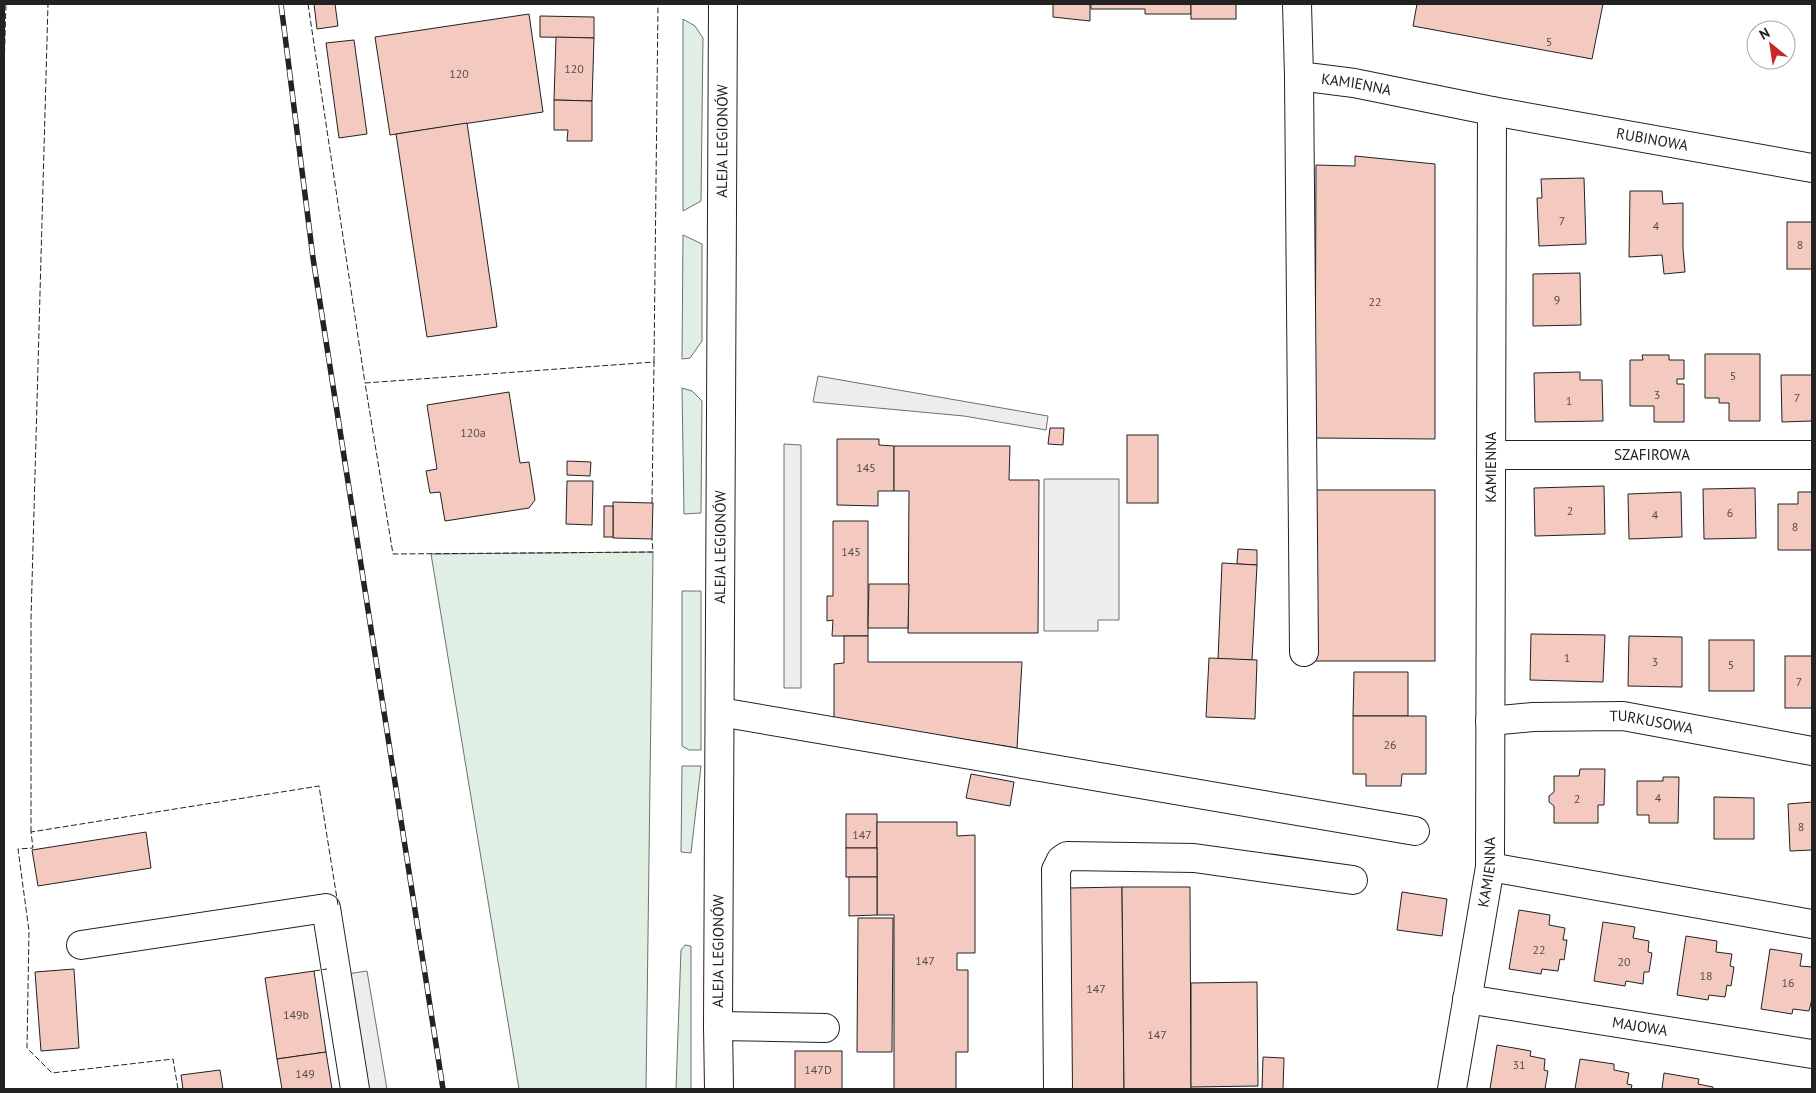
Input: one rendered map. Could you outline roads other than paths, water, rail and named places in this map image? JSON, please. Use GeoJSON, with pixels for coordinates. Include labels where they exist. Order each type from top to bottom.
{"type":"FeatureCollection","features":[{"type":"Feature","properties":{"kind":"street","name":"ALEJA LEGIONÓW"},"geometry":{"type":"LineString","coordinates":[[719,1089],[723,4]]}},
{"type":"Feature","properties":{"kind":"street","name":"KAMIENNA"},"geometry":{"type":"LineString","coordinates":[[1297,4],[1299,76],[1354,83],[1492,111],[1490,867],[1452,1089]]}},
{"type":"Feature","properties":{"kind":"street"},"geometry":{"type":"LineString","coordinates":[[1299,76],[1304,652]]}},
{"type":"Feature","properties":{"kind":"street","name":"RUBINOWA"},"geometry":{"type":"LineString","coordinates":[[1492,111],[1812,168]]}},
{"type":"Feature","properties":{"kind":"street","name":"SZAFIROWA"},"geometry":{"type":"LineString","coordinates":[[1492,455],[1812,455]]}},
{"type":"Feature","properties":{"kind":"street"},"geometry":{"type":"LineString","coordinates":[[720,712],[1415,831]]}},
{"type":"Feature","properties":{"kind":"street","name":"TURKUSOWA"},"geometry":{"type":"LineString","coordinates":[[1490,721],[1623,716],[1812,751]]}},
{"type":"Feature","properties":{"kind":"street"},"geometry":{"type":"LineString","coordinates":[[1058,1089],[1056,870],[1061,860],[1067,856],[1194,858],[1353,880]]}},
{"type":"Feature","properties":{"kind":"street"},"geometry":{"type":"LineString","coordinates":[[1490,867],[1812,924]]}},
{"type":"Feature","properties":{"kind":"street"},"geometry":{"type":"LineString","coordinates":[[81,945],[326,908],[355,1089]]}},
{"type":"Feature","properties":{"kind":"street","name":"MAJOWA"},"geometry":{"type":"LineString","coordinates":[[1468,999],[1812,1054]]}},
{"type":"Feature","properties":{"kind":"street"},"geometry":{"type":"LineString","coordinates":[[718,1026],[825,1028]]}},
{"type":"Feature","properties":{"kind":"railway"},"geometry":{"type":"LineString","coordinates":[[281,4],[313,258],[443,1089]]}}]}
